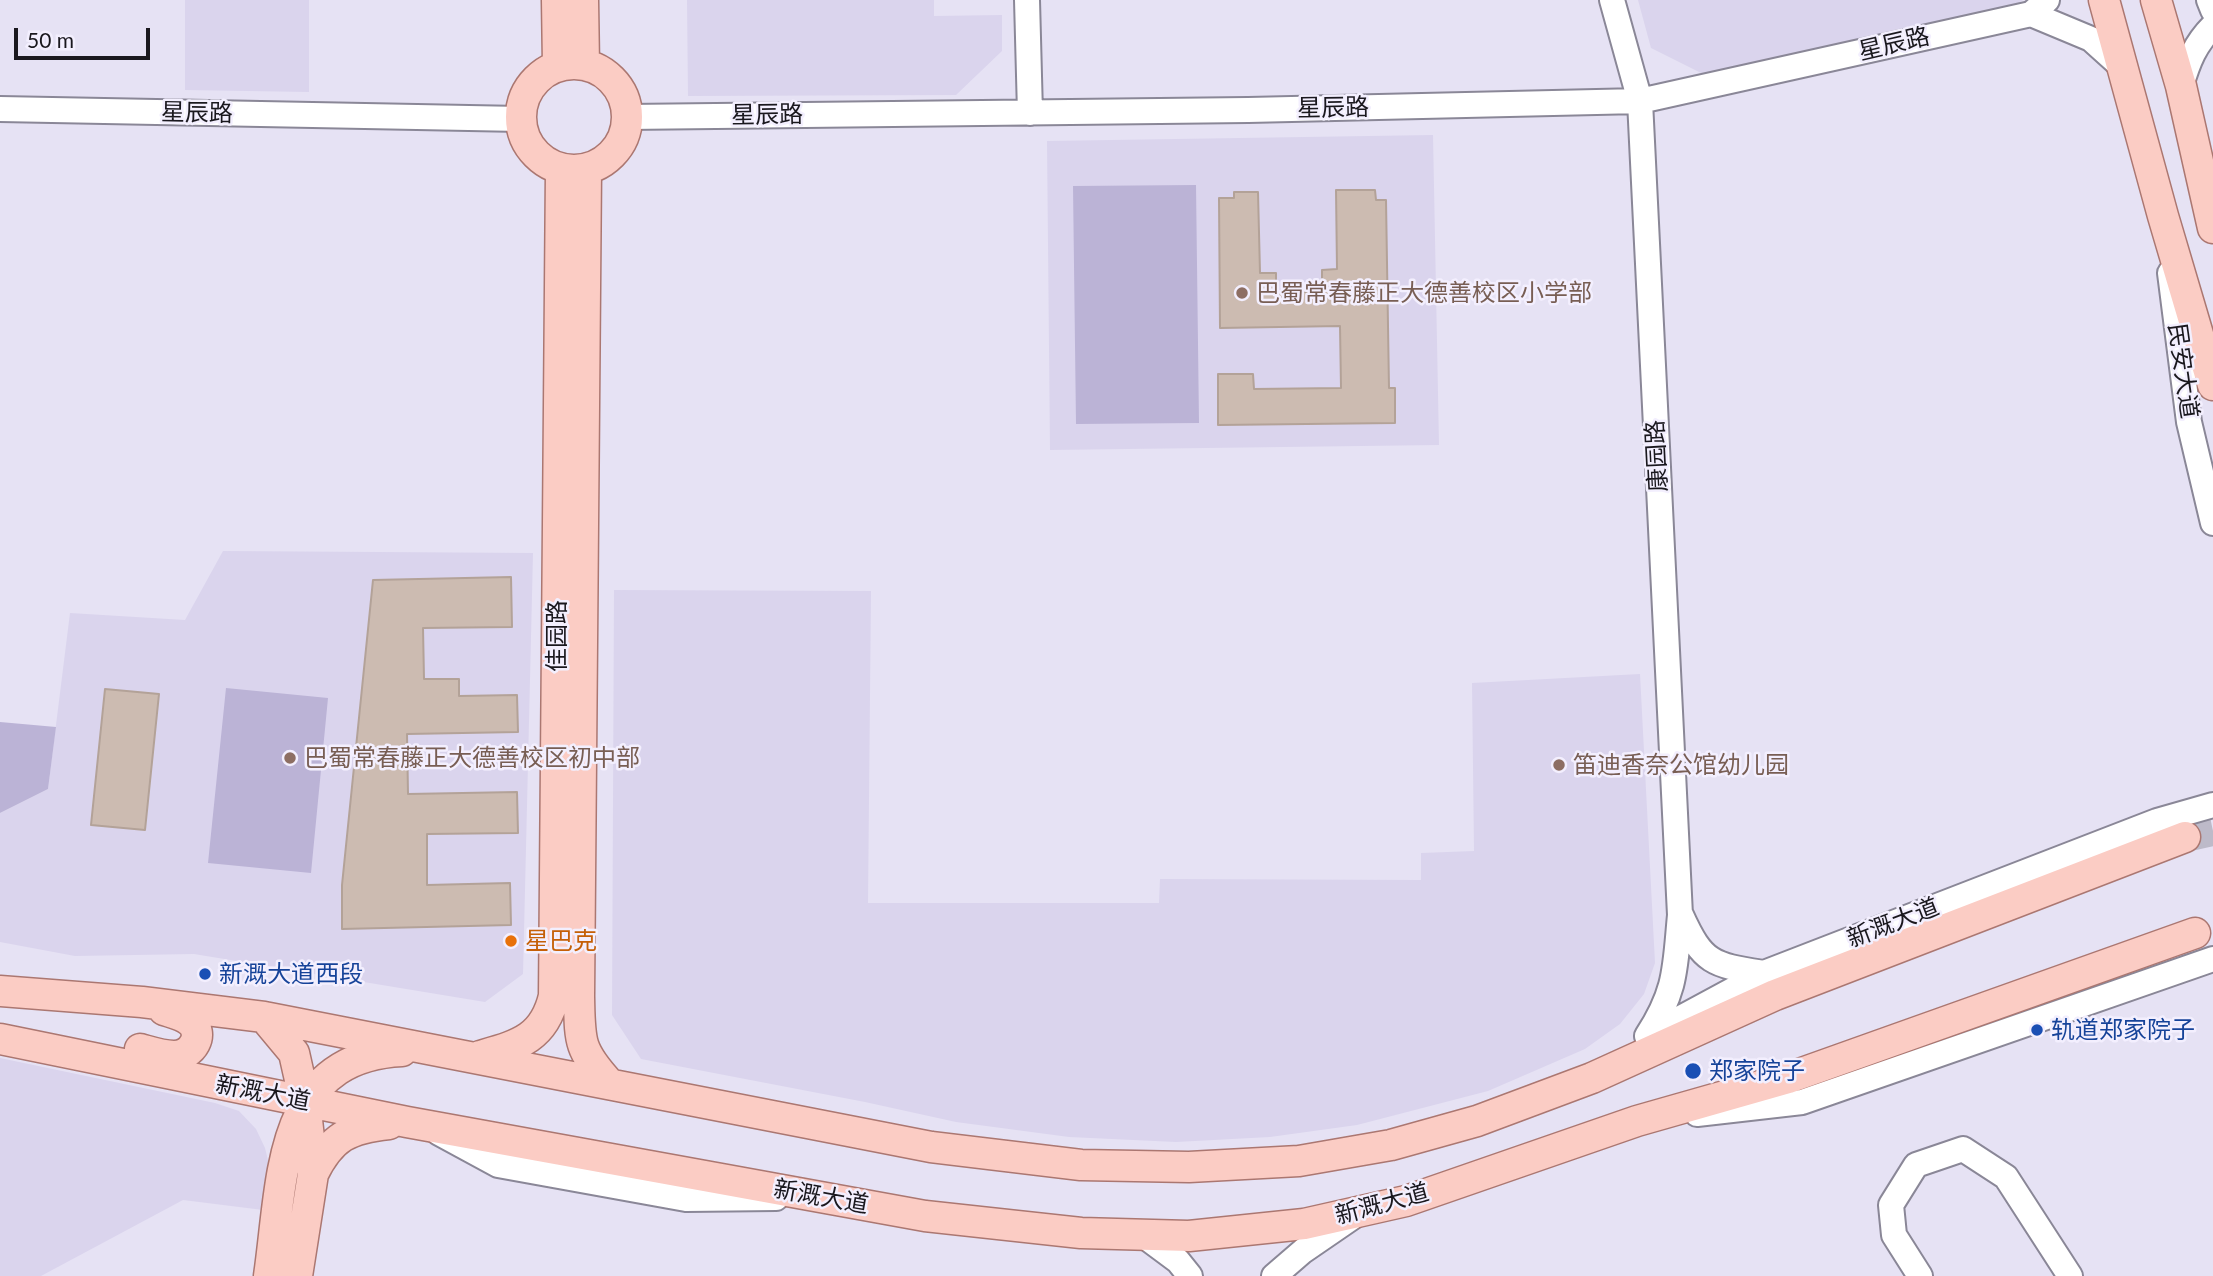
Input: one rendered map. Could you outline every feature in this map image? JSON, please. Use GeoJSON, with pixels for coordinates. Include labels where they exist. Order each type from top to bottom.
{"type":"FeatureCollection","features":[{"type":"Feature","properties":{"kind":"main road"},"geometry":{"type":"LineString","coordinates":[[557,0],[571,65]]}},
{"type":"Feature","properties":{"kind":"main road"},"geometry":{"type":"LineString","coordinates":[[571,65],[583,0]]}},
{"type":"Feature","properties":{"kind":"main road","name":"民安大道"},"geometry":{"type":"LineString","coordinates":[[2104,0],[2120,66],[2213,385]]}},
{"type":"Feature","properties":{"kind":"main road"},"geometry":{"type":"LineString","coordinates":[[2156,0],[2181,86],[2212,218]]}},
{"type":"Feature","properties":{"kind":"main road"},"geometry":{"type":"LineString","coordinates":[[571,65],[607,77],[618,88],[627,117],[618,147],[607,159],[573,169],[537,155],[528,145],[521,119],[528,91],[536,80],[571,65]]}},
{"type":"Feature","properties":{"kind":"main road","name":"佳园路"},"geometry":{"type":"LineString","coordinates":[[475,1057],[515,1045],[534,1035],[549,1016],[554,996],[573,169]]}},
{"type":"Feature","properties":{"kind":"main road","name":"佳园路"},"geometry":{"type":"LineString","coordinates":[[573,169],[580,1037],[586,1058],[608,1082]]}},
{"type":"Feature","properties":{"kind":"main road","name":"新溉大道"},"geometry":{"type":"LineString","coordinates":[[1,991],[142,1002],[264,1017],[931,1147],[1082,1165],[1189,1167],[1298,1161],[1391,1145],[1477,1121],[1592,1078],[1775,995],[2185,837]]}},
{"type":"Feature","properties":{"kind":"main road","name":"新溉大道"},"geometry":{"type":"LineString","coordinates":[[0,1039],[416,1124],[925,1216],[1081,1233],[1189,1236],[1259,1230],[1406,1200],[1637,1121],[1788,1078],[2195,933]]}},
{"type":"Feature","properties":{"kind":"main road"},"geometry":{"type":"LineString","coordinates":[[37,1047],[81,1037],[175,1056],[188,1054],[195,1045],[197,1031],[192,1022],[142,1002]]}},
{"type":"Feature","properties":{"kind":"main road"},"geometry":{"type":"LineString","coordinates":[[264,1017],[294,1054],[304,1101]]}},
{"type":"Feature","properties":{"kind":"main road"},"geometry":{"type":"LineString","coordinates":[[297,1276],[299,1172],[295,1121],[304,1101],[322,1080],[357,1058],[388,1052],[434,1049]]}},
{"type":"Feature","properties":{"kind":"main road"},"geometry":{"type":"LineString","coordinates":[[237,1088],[256,1101],[273,1119],[299,1172]]}},
{"type":"Feature","properties":{"kind":"main road"},"geometry":{"type":"LineString","coordinates":[[269,1276],[299,1172],[332,1142],[345,1134],[380,1125],[416,1124]]}},
{"type":"Feature","properties":{"kind":"street"},"geometry":{"type":"LineString","coordinates":[[1027,0],[1030,113]]}},
{"type":"Feature","properties":{"kind":"street","name":"康园路"},"geometry":{"type":"LineString","coordinates":[[1612,0],[1640,101],[1680,915]]}},
{"type":"Feature","properties":{"kind":"street"},"geometry":{"type":"LineString","coordinates":[[2208,0],[2213,10]]}},
{"type":"Feature","properties":{"kind":"street"},"geometry":{"type":"LineString","coordinates":[[2039,7],[2091,39],[2120,66]]}},
{"type":"Feature","properties":{"kind":"street","name":"星辰路"},"geometry":{"type":"LineString","coordinates":[[627,117],[1030,113],[1640,101],[2039,7]]}},
{"type":"Feature","properties":{"kind":"street"},"geometry":{"type":"LineString","coordinates":[[2181,86],[2194,50],[2213,26]]}},
{"type":"Feature","properties":{"kind":"street","name":"星辰路"},"geometry":{"type":"LineString","coordinates":[[0,109],[521,119]]}},
{"type":"Feature","properties":{"kind":"street","name":"民安大道"},"geometry":{"type":"LineString","coordinates":[[2163,216],[2189,422],[2213,523]]}},
{"type":"Feature","properties":{"kind":"street","name":"新溉大道"},"geometry":{"type":"LineString","coordinates":[[1592,1078],[1647,1036],[1764,973],[2157,821],[2213,804]]}},
{"type":"Feature","properties":{"kind":"street"},"geometry":{"type":"LineString","coordinates":[[2157,821],[2213,816]]}},
{"type":"Feature","properties":{"kind":"street"},"geometry":{"type":"LineString","coordinates":[[1680,915],[1695,947],[1710,959],[1732,968],[1764,973]]}},
{"type":"Feature","properties":{"kind":"street"},"geometry":{"type":"LineString","coordinates":[[1647,1036],[1667,1006],[1674,979],[1680,915]]}},
{"type":"Feature","properties":{"kind":"street","name":"新溉大道"},"geometry":{"type":"LineString","coordinates":[[1637,1121],[1802,1102],[2211,959]]}},
{"type":"Feature","properties":{"kind":"street"},"geometry":{"type":"LineString","coordinates":[[1920,1276],[1894,1235],[1891,1205],[1916,1165],[1963,1149],[2006,1177],[2070,1276]]}},
{"type":"Feature","properties":{"kind":"street"},"geometry":{"type":"LineString","coordinates":[[1274,1276],[1362,1210]]}},
{"type":"Feature","properties":{"kind":"street"},"geometry":{"type":"LineString","coordinates":[[1143,1235],[1178,1261],[1190,1276]]}},
{"type":"Feature","properties":{"kind":"shaded area"},"geometry":{"type":"Polygon","coordinates":[[[185,0],[309,0],[309,92],[185,90],[185,0]]]}},
{"type":"Feature","properties":{"kind":"shaded area"},"geometry":{"type":"Polygon","coordinates":[[[687,0],[934,0],[934,16],[1002,15],[1002,51],[956,95],[688,96],[687,0]]]}},
{"type":"Feature","properties":{"kind":"shaded area"},"geometry":{"type":"Polygon","coordinates":[[[1638,0],[2023,0],[2017,4],[1703,74],[1651,48],[1638,0]]]}},
{"type":"Feature","properties":{"kind":"shaded area","name":"巴蜀常春藤正大德善校区小学部"},"geometry":{"type":"Polygon","coordinates":[[[1433,135],[1439,445],[1050,450],[1047,141],[1433,135]]]}},
{"type":"Feature","properties":{"kind":"shaded area"},"geometry":{"type":"Polygon","coordinates":[[[1196,185],[1199,423],[1076,424],[1073,186],[1196,185]]]}},
{"type":"Feature","properties":{"kind":"shaded area","name":"巴蜀常春藤正大德善校区初中部"},"geometry":{"type":"Polygon","coordinates":[[[223,551],[533,553],[523,974],[485,1002],[194,954],[75,956],[0,942],[0,813],[48,789],[70,613],[185,620],[223,551]]]}},
{"type":"Feature","properties":{"kind":"shaded area"},"geometry":{"type":"Polygon","coordinates":[[[614,590],[871,591],[868,903],[1159,903],[1160,879],[1421,880],[1421,853],[1474,851],[1472,683],[1640,674],[1655,963],[1644,994],[1620,1024],[1585,1049],[1488,1091],[1357,1125],[1270,1137],[1176,1142],[1069,1137],[956,1122],[641,1059],[612,1015],[614,590]]]}},
{"type":"Feature","properties":{"kind":"shaded area"},"geometry":{"type":"Polygon","coordinates":[[[226,688],[328,698],[311,873],[208,863],[226,688]]]}},
{"type":"Feature","properties":{"kind":"shaded area"},"geometry":{"type":"Polygon","coordinates":[[[0,722],[56,727],[48,789],[0,813],[0,722]]]}},
{"type":"Feature","properties":{"kind":"shaded area"},"geometry":{"type":"Polygon","coordinates":[[[0,1058],[215,1103],[239,1111],[256,1129],[265,1148],[271,1173],[263,1210],[183,1200],[41,1276],[0,1276],[0,1058]]]}},
{"type":"Feature","properties":{"kind":"building"},"geometry":{"type":"Polygon","coordinates":[[[1336,190],[1375,190],[1376,200],[1386,200],[1389,388],[1395,388],[1395,423],[1218,425],[1218,374],[1253,374],[1254,389],[1341,388],[1340,326],[1220,328],[1219,198],[1234,198],[1234,192],[1258,192],[1260,273],[1276,273],[1276,292],[1322,292],[1322,270],[1337,269],[1336,190]]]}},
{"type":"Feature","properties":{"kind":"building"},"geometry":{"type":"Polygon","coordinates":[[[511,577],[512,627],[423,628],[424,679],[459,679],[459,696],[517,695],[518,732],[407,734],[408,794],[517,792],[518,833],[427,834],[427,885],[510,883],[511,925],[342,929],[342,885],[373,580],[511,577]]]}},
{"type":"Feature","properties":{"kind":"building"},"geometry":{"type":"Polygon","coordinates":[[[105,689],[159,694],[145,830],[91,825],[105,689]]]}},
{"type":"Feature","properties":{"kind":"tunnel"},"geometry":{"type":"LineString","coordinates":[[2185,837],[2213,831]]}},
{"type":"Feature","properties":{"kind":"place","name":"巴蜀常春藤正大德善校区小学部"},"geometry":{"type":"Point","coordinates":[1242,293]}},
{"type":"Feature","properties":{"kind":"place","name":"巴蜀常春藤正大德善校区初中部"},"geometry":{"type":"Point","coordinates":[290,758]}},
{"type":"Feature","properties":{"kind":"place","name":"笛迪香奈公馆幼儿园"},"geometry":{"type":"Point","coordinates":[1559,765]}},
{"type":"Feature","properties":{"kind":"place","name":"星巴克"},"geometry":{"type":"Point","coordinates":[511,941]}},
{"type":"Feature","properties":{"kind":"place","name":"新溉大道西段"},"geometry":{"type":"Point","coordinates":[205,974]}},
{"type":"Feature","properties":{"kind":"place","name":"轨道郑家院子"},"geometry":{"type":"Point","coordinates":[2037,1030]}},
{"type":"Feature","properties":{"kind":"place","name":"郑家院子"},"geometry":{"type":"Point","coordinates":[1693,1071]}}]}
